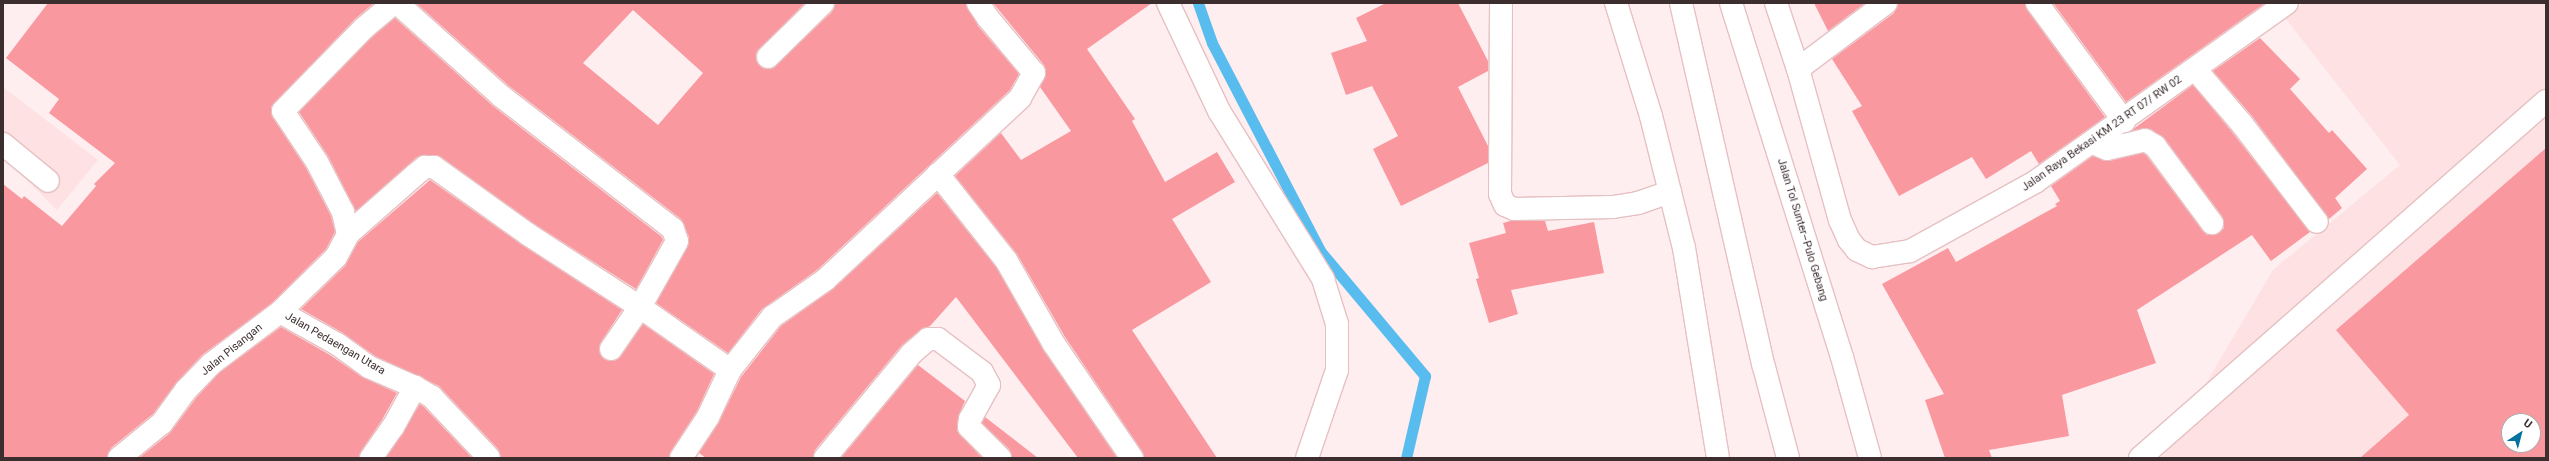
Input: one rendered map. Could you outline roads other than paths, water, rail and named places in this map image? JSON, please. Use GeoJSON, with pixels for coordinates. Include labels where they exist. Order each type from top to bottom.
{"type":"FeatureCollection","features":[{"type":"Feature","properties":{"kind":"main road"},"geometry":{"type":"LineString","coordinates":[[394,3],[364,28],[284,111],[317,162],[343,212],[348,234],[425,167],[434,167],[529,235],[640,307],[730,370]]}},
{"type":"Feature","properties":{"kind":"main road"},"geometry":{"type":"LineString","coordinates":[[398,3],[500,96],[674,229],[677,241],[675,245],[640,307],[611,349]]}},
{"type":"Feature","properties":{"kind":"main road"},"geometry":{"type":"LineString","coordinates":[[768,57],[823,3]]}},
{"type":"Feature","properties":{"kind":"main road"},"geometry":{"type":"LineString","coordinates":[[691,454],[730,370],[772,316],[825,280],[1010,109],[1020,98],[1034,73],[988,18],[978,3]]}},
{"type":"Feature","properties":{"kind":"main road"},"geometry":{"type":"LineString","coordinates":[[1168,3],[1219,111],[1323,279],[1337,324],[1336,370],[1307,458]]}},
{"type":"Feature","properties":{"kind":"main road"},"geometry":{"type":"LineString","coordinates":[[1501,3],[1500,194],[1505,205],[1514,209],[1613,207],[1638,203],[1670,192]]}},
{"type":"Feature","properties":{"kind":"main road"},"geometry":{"type":"LineString","coordinates":[[1616,3],[1649,109],[1670,192],[1693,300],[1718,458]]}},
{"type":"Feature","properties":{"kind":"main road"},"geometry":{"type":"LineString","coordinates":[[1681,3],[1761,352],[1788,458]]}},
{"type":"Feature","properties":{"kind":"main road","name":"Jalan Tol Sunter–Pulo Gebang"},"geometry":{"type":"LineString","coordinates":[[1732,3],[1842,357],[1870,458]]}},
{"type":"Feature","properties":{"kind":"main road","name":"Jalan Raya Bekasi KM 23 RT 07/ RW 02"},"geometry":{"type":"LineString","coordinates":[[1776,3],[1798,69],[1840,220],[1849,240],[1857,250],[1872,257],[1910,251],[2035,182],[2124,121],[2287,3]]}},
{"type":"Feature","properties":{"kind":"main road"},"geometry":{"type":"LineString","coordinates":[[1798,69],[1886,3]]}},
{"type":"Feature","properties":{"kind":"main road"},"geometry":{"type":"LineString","coordinates":[[2037,3],[2124,121]]}},
{"type":"Feature","properties":{"kind":"main road"},"geometry":{"type":"LineString","coordinates":[[2195,69],[2242,124],[2317,222]]}},
{"type":"Feature","properties":{"kind":"main road"},"geometry":{"type":"LineString","coordinates":[[2140,458],[2546,101]]}},
{"type":"Feature","properties":{"kind":"main road"},"geometry":{"type":"LineString","coordinates":[[2093,143],[2108,148],[2145,140],[2154,146],[2212,223]]}},
{"type":"Feature","properties":{"kind":"main road"},"geometry":{"type":"LineString","coordinates":[[3,144],[48,181]]}},
{"type":"Feature","properties":{"kind":"main road"},"geometry":{"type":"LineString","coordinates":[[938,174],[1006,260],[1054,344],[1132,458]]}},
{"type":"Feature","properties":{"kind":"main road","name":"Jalan Pedaengan Utara"},"geometry":{"type":"LineString","coordinates":[[348,234],[336,257],[280,312],[337,344],[369,367],[415,387],[432,397],[489,458]]}},
{"type":"Feature","properties":{"kind":"main road","name":"Jalan Pisangan"},"geometry":{"type":"LineString","coordinates":[[120,458],[162,423],[186,390],[211,364],[280,312]]}},
{"type":"Feature","properties":{"kind":"main road"},"geometry":{"type":"LineString","coordinates":[[825,458],[912,353],[928,339],[938,339],[982,372],[989,385],[970,419],[970,427],[1000,458]]}},
{"type":"Feature","properties":{"kind":"main road"},"geometry":{"type":"LineString","coordinates":[[371,458],[393,427],[415,387]]}},
{"type":"Feature","properties":{"kind":"waterway"},"geometry":{"type":"LineString","coordinates":[[1198,3],[1212,43],[1321,252],[1425,376],[1406,458]]}}]}
